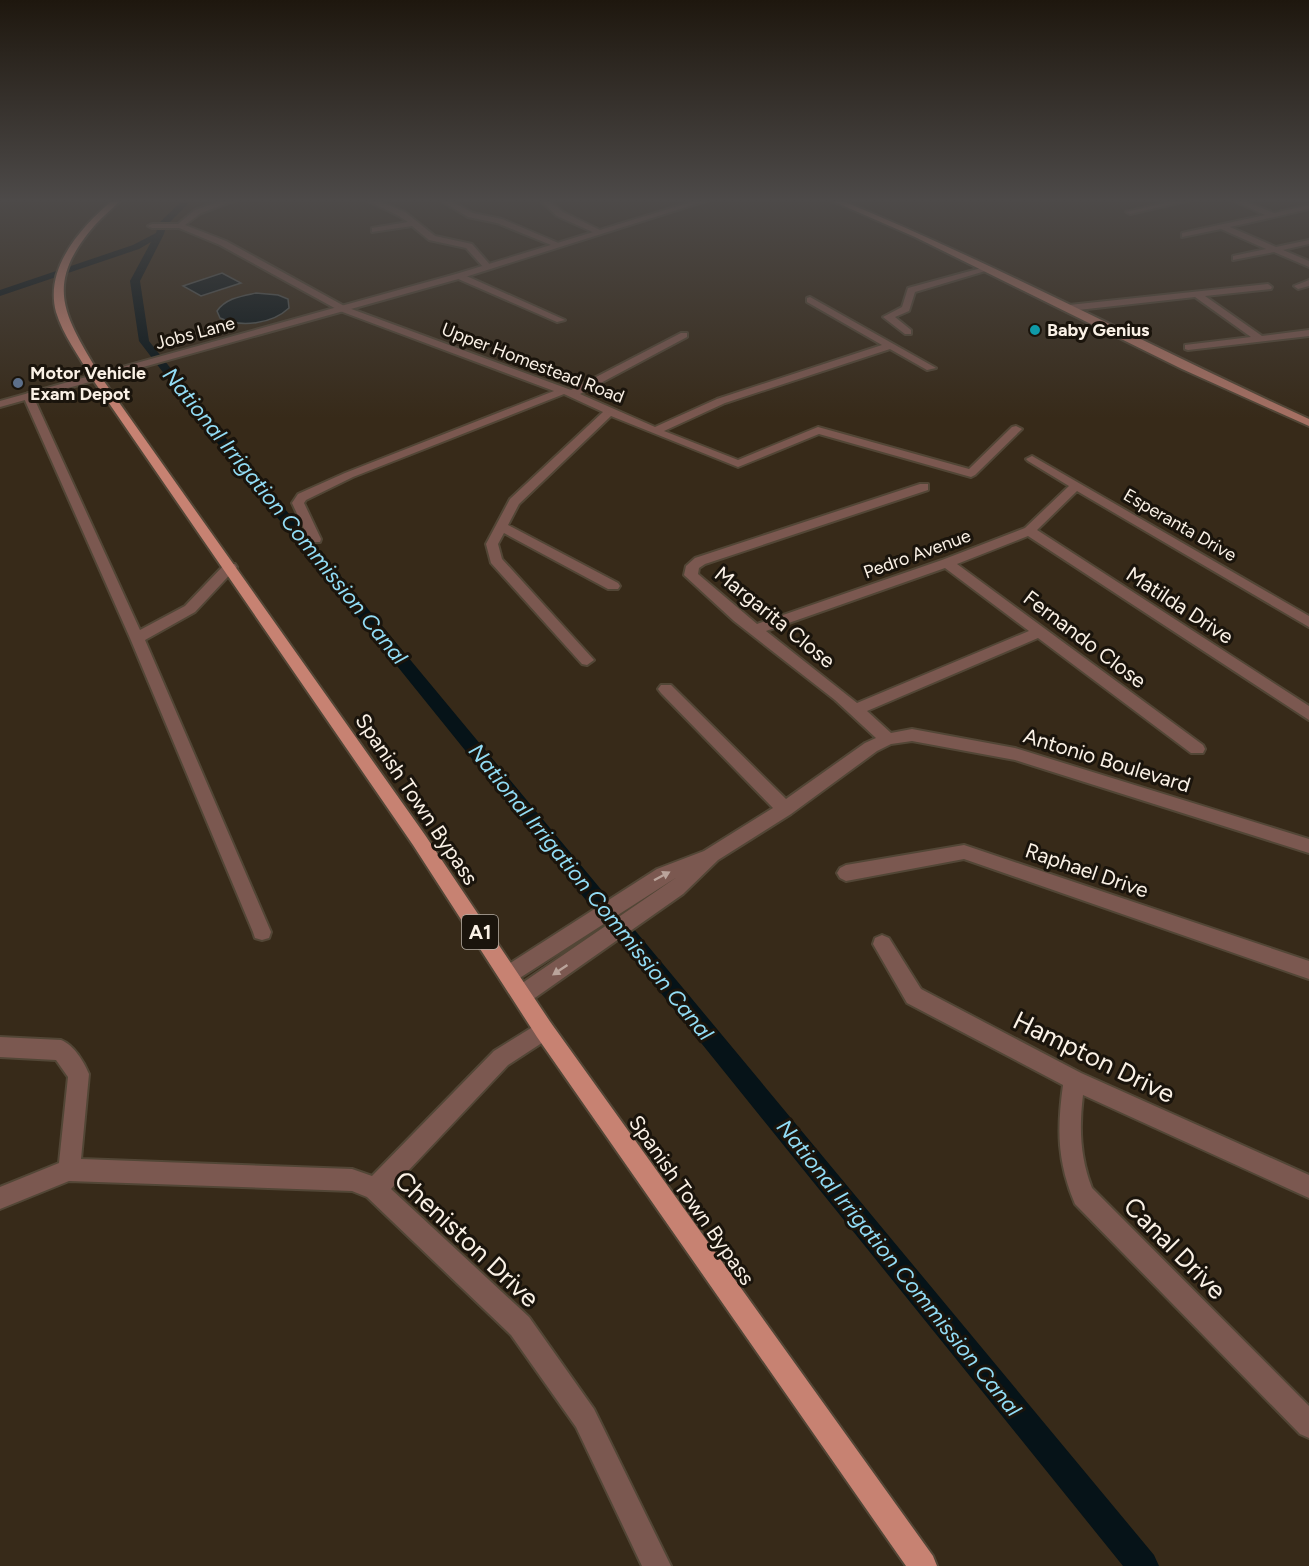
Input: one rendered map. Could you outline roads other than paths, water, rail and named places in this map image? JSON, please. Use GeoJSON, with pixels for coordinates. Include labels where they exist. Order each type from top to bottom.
{"type":"FeatureCollection","features":[{"type":"Feature","properties":{"kind":"main road","name":"Spanish Town Bypass"},"geometry":{"type":"LineString","coordinates":[[63,272],[57,287],[60,311],[96,377],[419,840],[544,1030],[923,1566]]}},
{"type":"Feature","properties":{"kind":"main road"},"geometry":{"type":"LineString","coordinates":[[994,272],[1186,367],[1309,423]]}},
{"type":"Feature","properties":{"kind":"street","name":"Upper Homestead Road"},"geometry":{"type":"LineString","coordinates":[[276,272],[343,309],[568,392],[655,431],[738,464],[818,430],[971,473],[1016,429]]}},
{"type":"Feature","properties":{"kind":"street","name":"Jobs Lane"},"geometry":{"type":"LineString","coordinates":[[0,404],[472,272]]}},
{"type":"Feature","properties":{"kind":"street"},"geometry":{"type":"LineString","coordinates":[[908,332],[888,317],[906,309],[911,290],[977,272]]}},
{"type":"Feature","properties":{"kind":"street"},"geometry":{"type":"LineString","coordinates":[[459,276],[560,320]]}},
{"type":"Feature","properties":{"kind":"street"},"geometry":{"type":"LineString","coordinates":[[1298,286],[1309,283]]}},
{"type":"Feature","properties":{"kind":"street"},"geometry":{"type":"LineString","coordinates":[[1069,308],[1268,287]]}},
{"type":"Feature","properties":{"kind":"street"},"geometry":{"type":"LineString","coordinates":[[1197,295],[1261,339]]}},
{"type":"Feature","properties":{"kind":"street"},"geometry":{"type":"LineString","coordinates":[[810,300],[931,368]]}},
{"type":"Feature","properties":{"kind":"street"},"geometry":{"type":"LineString","coordinates":[[1188,347],[1309,333]]}},
{"type":"Feature","properties":{"kind":"street"},"geometry":{"type":"LineString","coordinates":[[315,539],[298,504],[302,498],[349,475],[568,392],[684,335]]}},
{"type":"Feature","properties":{"kind":"street"},"geometry":{"type":"LineString","coordinates":[[655,431],[721,401],[891,345]]}},
{"type":"Feature","properties":{"kind":"street"},"geometry":{"type":"LineString","coordinates":[[28,396],[137,638],[262,932]]}},
{"type":"Feature","properties":{"kind":"street"},"geometry":{"type":"LineString","coordinates":[[587,660],[496,560],[492,544],[514,502],[611,410]]}},
{"type":"Feature","properties":{"kind":"street","name":"Esperanta Drive"},"geometry":{"type":"LineString","coordinates":[[1032,459],[1309,622]]}},
{"type":"Feature","properties":{"kind":"street","name":"Pedro Avenue"},"geometry":{"type":"LineString","coordinates":[[755,630],[947,563],[1029,531],[1076,485]]}},
{"type":"Feature","properties":{"kind":"street","name":"Margarita Close"},"geometry":{"type":"LineString","coordinates":[[888,739],[857,709],[755,630],[691,575],[693,566],[700,561],[924,487]]}},
{"type":"Feature","properties":{"kind":"street"},"geometry":{"type":"LineString","coordinates":[[500,526],[613,586]]}},
{"type":"Feature","properties":{"kind":"street","name":"Matilda Drive"},"geometry":{"type":"LineString","coordinates":[[1029,531],[1309,714]]}},
{"type":"Feature","properties":{"kind":"street","name":"Fernando Close"},"geometry":{"type":"LineString","coordinates":[[947,563],[1197,749]]}},
{"type":"Feature","properties":{"kind":"street"},"geometry":{"type":"LineString","coordinates":[[137,638],[190,609],[230,567]]}},
{"type":"Feature","properties":{"kind":"street"},"geometry":{"type":"LineString","coordinates":[[857,709],[1039,632]]}},
{"type":"Feature","properties":{"kind":"street"},"geometry":{"type":"LineString","coordinates":[[666,689],[785,809]]}},
{"type":"Feature","properties":{"kind":"street","name":"Antonio Boulevard"},"geometry":{"type":"LineString","coordinates":[[888,739],[912,735],[1015,754],[1309,846]]}},
{"type":"Feature","properties":{"kind":"street"},"geometry":{"type":"LineString","coordinates":[[508,975],[663,874],[712,855],[785,809],[871,747],[888,739]]}},
{"type":"Feature","properties":{"kind":"street","name":"Raphael Drive"},"geometry":{"type":"LineString","coordinates":[[846,873],[964,852],[1309,970]]}},
{"type":"Feature","properties":{"kind":"street"},"geometry":{"type":"LineString","coordinates":[[522,995],[634,920],[677,888],[712,855]]}},
{"type":"Feature","properties":{"kind":"street","name":"Hampton Drive"},"geometry":{"type":"LineString","coordinates":[[882,944],[914,996],[1074,1080],[1309,1186]]}},
{"type":"Feature","properties":{"kind":"street"},"geometry":{"type":"LineString","coordinates":[[375,1189],[501,1058],[544,1030]]}},
{"type":"Feature","properties":{"kind":"street"},"geometry":{"type":"LineString","coordinates":[[0,1047],[61,1050],[79,1074],[69,1170]]}},
{"type":"Feature","properties":{"kind":"street","name":"Canal Drive"},"geometry":{"type":"LineString","coordinates":[[1074,1080],[1067,1135],[1072,1169],[1083,1196],[1309,1425]]}},
{"type":"Feature","properties":{"kind":"street","name":"Cheniston Drive"},"geometry":{"type":"LineString","coordinates":[[0,1198],[69,1170],[352,1180],[375,1189],[520,1326],[585,1418],[657,1566]]}},
{"type":"Feature","properties":{"kind":"waterway"},"geometry":{"type":"LineString","coordinates":[[0,293],[62,272]]}},
{"type":"Feature","properties":{"kind":"waterway","name":"National Irrigation Commission Canal"},"geometry":{"type":"LineString","coordinates":[[140,272],[135,281],[144,341],[222,441],[1143,1566]]}},
{"type":"Feature","properties":{"kind":"place","name":"Baby Genius"},"geometry":{"type":"Point","coordinates":[1035,330]}},
{"type":"Feature","properties":{"kind":"place","name":"Motor Vehicle Exam Depot"},"geometry":{"type":"Point","coordinates":[18,383]}}]}
